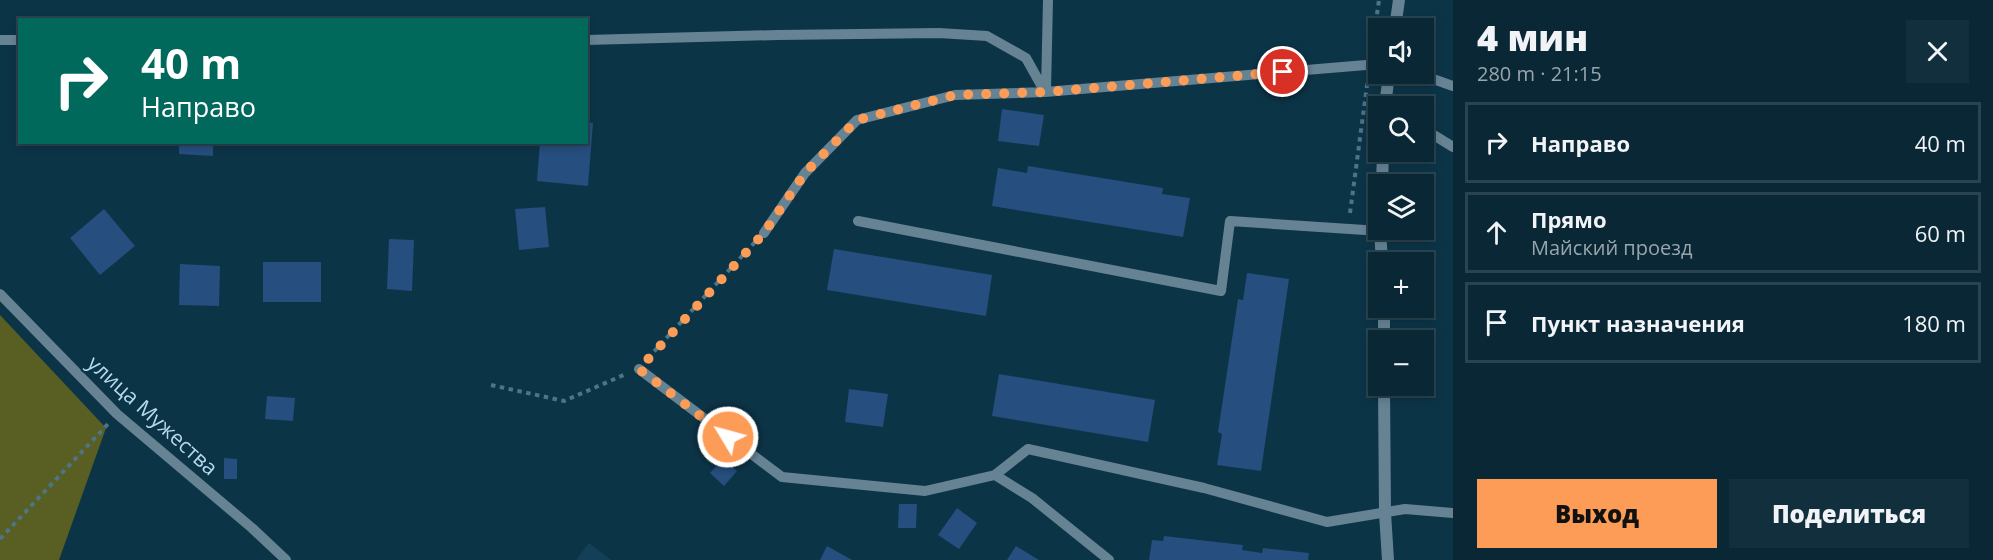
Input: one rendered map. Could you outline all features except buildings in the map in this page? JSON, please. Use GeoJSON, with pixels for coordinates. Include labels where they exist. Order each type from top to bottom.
{"type":"FeatureCollection","features":[{"type":"Feature","properties":{"kind":"street"},"geometry":{"type":"LineString","coordinates":[[1396,18],[1399,0]]}},
{"type":"Feature","properties":{"kind":"street"},"geometry":{"type":"LineString","coordinates":[[1384,396],[1385,513],[1388,560]]}},
{"type":"Feature","properties":{"kind":"lane"},"geometry":{"type":"LineString","coordinates":[[1046,92],[1048,0]]}},
{"type":"Feature","properties":{"kind":"lane"},"geometry":{"type":"LineString","coordinates":[[588,40],[939,33],[987,36],[1026,58],[1046,92]]}},
{"type":"Feature","properties":{"kind":"lane"},"geometry":{"type":"LineString","coordinates":[[0,40],[18,40]]}},
{"type":"Feature","properties":{"kind":"lane"},"geometry":{"type":"LineString","coordinates":[[764,233],[805,173],[857,120],[955,95],[1046,92],[1368,65]]}},
{"type":"Feature","properties":{"kind":"lane"},"geometry":{"type":"LineString","coordinates":[[1434,79],[1453,86]]}},
{"type":"Feature","properties":{"kind":"lane"},"geometry":{"type":"LineString","coordinates":[[1434,135],[1453,147]]}},
{"type":"Feature","properties":{"kind":"lane"},"geometry":{"type":"LineString","coordinates":[[858,221],[1221,291],[1230,221],[1368,229]]}},
{"type":"Feature","properties":{"kind":"lane","name":"улица Мужества"},"geometry":{"type":"LineString","coordinates":[[0,294],[117,414],[252,528],[286,560]]}},
{"type":"Feature","properties":{"kind":"lane"},"geometry":{"type":"LineString","coordinates":[[639,369],[782,477],[925,491],[994,475],[1028,450],[1204,488],[1327,522],[1405,509],[1453,513]]}},
{"type":"Feature","properties":{"kind":"lane"},"geometry":{"type":"LineString","coordinates":[[994,475],[1032,498],[1109,560]]}},
{"type":"Feature","properties":{"kind":"path"},"geometry":{"type":"LineString","coordinates":[[1377,18],[1378,0]]}},
{"type":"Feature","properties":{"kind":"path"},"geometry":{"type":"LineString","coordinates":[[1350,217],[1371,84]]}},
{"type":"Feature","properties":{"kind":"path"},"geometry":{"type":"LineString","coordinates":[[491,385],[564,401],[639,369],[764,233]]}},
{"type":"Feature","properties":{"kind":"path"},"geometry":{"type":"LineString","coordinates":[[0,539],[117,414]]}},
{"type":"Feature","properties":{"kind":"shaded area"},"geometry":{"type":"Polygon","coordinates":[[[589,543],[611,560],[576,560],[589,543]]]}},
{"type":"Feature","properties":{"kind":"green space"},"geometry":{"type":"Polygon","coordinates":[[[0,315],[106,428],[59,560],[0,560],[0,315]]]}},
{"type":"Feature","properties":{"kind":"route"},"geometry":{"type":"LineString","coordinates":[[728,437],[639,369],[764,233],[805,173],[857,120],[955,95],[1046,92],[1283,72]]}}]}
